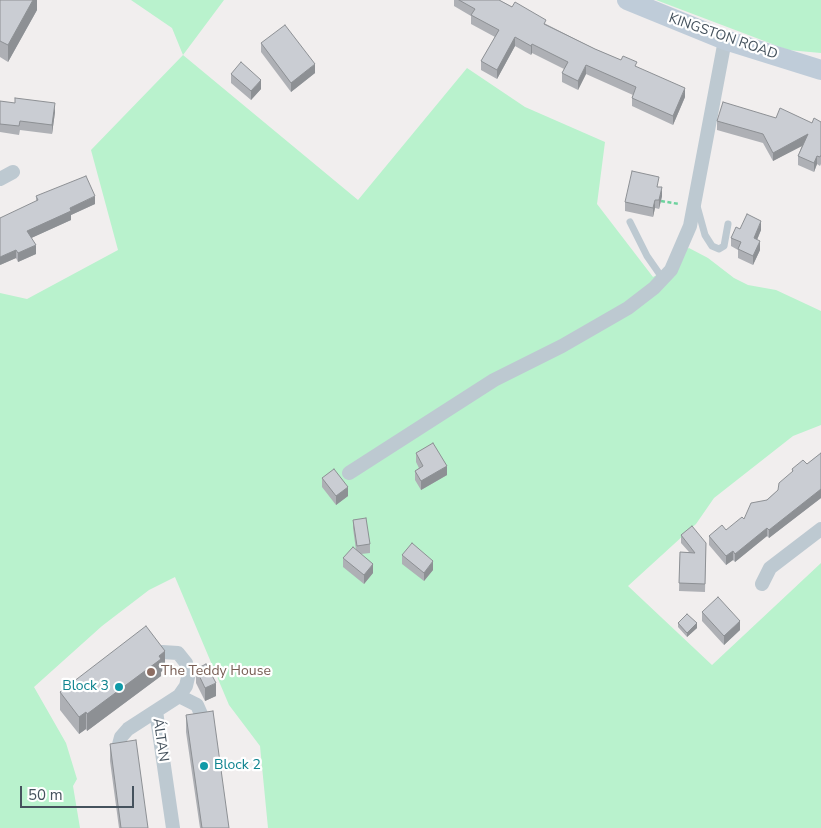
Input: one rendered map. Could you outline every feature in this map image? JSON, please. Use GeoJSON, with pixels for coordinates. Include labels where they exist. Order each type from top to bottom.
{"type":"FeatureCollection","features":[{"type":"Feature","properties":{"kind":"main road","name":"KINGSTON ROAD"},"geometry":{"type":"LineString","coordinates":[[627,0],[725,40],[821,70]]}},
{"type":"Feature","properties":{"kind":"street"},"geometry":{"type":"LineString","coordinates":[[349,474],[494,380],[562,346],[628,308],[671,270],[690,226],[725,40]]}},
{"type":"Feature","properties":{"kind":"street"},"geometry":{"type":"LineString","coordinates":[[0,179],[13,172]]}},
{"type":"Feature","properties":{"kind":"street"},"geometry":{"type":"LineString","coordinates":[[762,584],[770,568],[821,529]]}},
{"type":"Feature","properties":{"kind":"street"},"geometry":{"type":"LineString","coordinates":[[162,652],[178,653],[188,668],[186,686],[179,696],[197,706],[204,721]]}},
{"type":"Feature","properties":{"kind":"street","name":"ÁLTAN"},"geometry":{"type":"LineString","coordinates":[[117,752],[117,747],[124,732],[179,696]]}},
{"type":"Feature","properties":{"kind":"street","name":"ÁLTAN"},"geometry":{"type":"LineString","coordinates":[[156,710],[174,828]]}},
{"type":"Feature","properties":{"kind":"lane"},"geometry":{"type":"LineString","coordinates":[[693,205],[697,206],[705,236],[712,246],[719,249],[724,246],[728,224]]}},
{"type":"Feature","properties":{"kind":"lane"},"geometry":{"type":"LineString","coordinates":[[630,222],[646,256],[663,279]]}},
{"type":"Feature","properties":{"kind":"path"},"geometry":{"type":"LineString","coordinates":[[661,201],[693,205]]}},
{"type":"Feature","properties":{"kind":"green space"},"geometry":{"type":"Polygon","coordinates":[[[131,0],[224,0],[183,55],[172,28],[131,0]]]}},
{"type":"Feature","properties":{"kind":"green space"},"geometry":{"type":"Polygon","coordinates":[[[656,0],[821,0],[821,53],[788,50],[656,0]]]}},
{"type":"Feature","properties":{"kind":"green space"},"geometry":{"type":"Polygon","coordinates":[[[183,55],[358,200],[467,68],[525,107],[605,142],[597,204],[653,277],[669,268],[677,254],[689,248],[708,258],[734,278],[748,285],[776,290],[821,311],[821,425],[793,436],[714,498],[696,524],[628,586],[712,665],[821,563],[821,828],[268,828],[260,746],[229,705],[175,577],[149,590],[102,626],[34,687],[66,743],[77,779],[73,786],[80,828],[0,828],[0,293],[27,299],[118,250],[91,150],[183,55]]]}},
{"type":"Feature","properties":{"kind":"building"},"geometry":{"type":"Polygon","coordinates":[[[0,0],[33,0],[8,45],[0,41],[0,0]]]}},
{"type":"Feature","properties":{"kind":"building"},"geometry":{"type":"Polygon","coordinates":[[[459,0],[499,0],[512,7],[515,2],[546,20],[544,24],[621,60],[623,56],[637,62],[635,66],[685,88],[673,116],[632,98],[636,87],[586,65],[578,81],[562,73],[568,62],[515,37],[497,70],[481,61],[499,30],[471,15],[475,9],[459,0]]]}},
{"type":"Feature","properties":{"kind":"building"},"geometry":{"type":"Polygon","coordinates":[[[285,25],[315,64],[291,83],[261,43],[285,25]]]}},
{"type":"Feature","properties":{"kind":"building"},"geometry":{"type":"Polygon","coordinates":[[[241,62],[261,80],[251,91],[231,74],[241,62]]]}},
{"type":"Feature","properties":{"kind":"building"},"geometry":{"type":"Polygon","coordinates":[[[15,98],[55,103],[52,125],[20,121],[19,126],[0,124],[0,101],[15,103],[15,98]]]}},
{"type":"Feature","properties":{"kind":"building"},"geometry":{"type":"Polygon","coordinates":[[[723,102],[776,118],[780,108],[812,123],[814,118],[821,122],[820,157],[817,156],[814,163],[798,156],[808,134],[773,153],[763,134],[717,121],[723,102]]]}},
{"type":"Feature","properties":{"kind":"building"},"geometry":{"type":"Polygon","coordinates":[[[632,171],[659,177],[657,187],[662,187],[659,200],[655,200],[653,208],[625,202],[632,171]]]}},
{"type":"Feature","properties":{"kind":"building"},"geometry":{"type":"Polygon","coordinates":[[[86,176],[95,196],[70,208],[71,211],[27,231],[36,245],[18,253],[16,250],[0,257],[0,218],[38,200],[36,196],[86,176]]]}},
{"type":"Feature","properties":{"kind":"building"},"geometry":{"type":"Polygon","coordinates":[[[747,214],[761,221],[754,238],[760,241],[753,256],[738,249],[741,242],[731,238],[736,227],[740,229],[747,214]]]}},
{"type":"Feature","properties":{"kind":"building"},"geometry":{"type":"Polygon","coordinates":[[[433,443],[447,466],[421,481],[415,471],[423,466],[416,453],[433,443]]]}},
{"type":"Feature","properties":{"kind":"building"},"geometry":{"type":"Polygon","coordinates":[[[821,453],[821,489],[735,554],[733,551],[726,556],[709,536],[722,525],[726,530],[742,517],[744,519],[751,503],[767,500],[778,490],[779,483],[793,471],[792,469],[803,460],[807,464],[821,453]]]}},
{"type":"Feature","properties":{"kind":"building"},"geometry":{"type":"Polygon","coordinates":[[[334,469],[348,487],[336,496],[322,478],[334,469]]]}},
{"type":"Feature","properties":{"kind":"building"},"geometry":{"type":"Polygon","coordinates":[[[366,518],[370,544],[357,546],[353,520],[366,518]]]}},
{"type":"Feature","properties":{"kind":"building"},"geometry":{"type":"Polygon","coordinates":[[[692,526],[706,543],[705,584],[679,583],[680,552],[695,553],[681,535],[692,526]]]}},
{"type":"Feature","properties":{"kind":"building"},"geometry":{"type":"Polygon","coordinates":[[[412,543],[433,561],[424,573],[402,555],[412,543]]]}},
{"type":"Feature","properties":{"kind":"building"},"geometry":{"type":"Polygon","coordinates":[[[353,547],[373,564],[364,575],[343,558],[353,547]]]}},
{"type":"Feature","properties":{"kind":"building"},"geometry":{"type":"Polygon","coordinates":[[[718,597],[740,621],[724,636],[702,612],[718,597]]]}},
{"type":"Feature","properties":{"kind":"building"},"geometry":{"type":"Polygon","coordinates":[[[687,614],[697,623],[687,633],[678,623],[687,614]]]}},
{"type":"Feature","properties":{"kind":"building"},"geometry":{"type":"Polygon","coordinates":[[[146,626],[165,651],[159,656],[161,659],[87,714],[86,712],[79,717],[60,692],[146,626]]]}},
{"type":"Feature","properties":{"kind":"building"},"geometry":{"type":"Polygon","coordinates":[[[206,664],[216,683],[205,688],[196,669],[206,664]]]}},
{"type":"Feature","properties":{"kind":"building","name":"Block 2"},"geometry":{"type":"Polygon","coordinates":[[[213,711],[229,828],[202,828],[186,715],[213,711]]]}},
{"type":"Feature","properties":{"kind":"building"},"geometry":{"type":"Polygon","coordinates":[[[136,740],[148,828],[121,828],[110,744],[136,740]]]}},
{"type":"Feature","properties":{"kind":"place","name":"The Teddy House"},"geometry":{"type":"Point","coordinates":[151,672]}},
{"type":"Feature","properties":{"kind":"place","name":"Block 3"},"geometry":{"type":"Point","coordinates":[119,687]}},
{"type":"Feature","properties":{"kind":"place","name":"Block 2"},"geometry":{"type":"Point","coordinates":[204,766]}}]}
